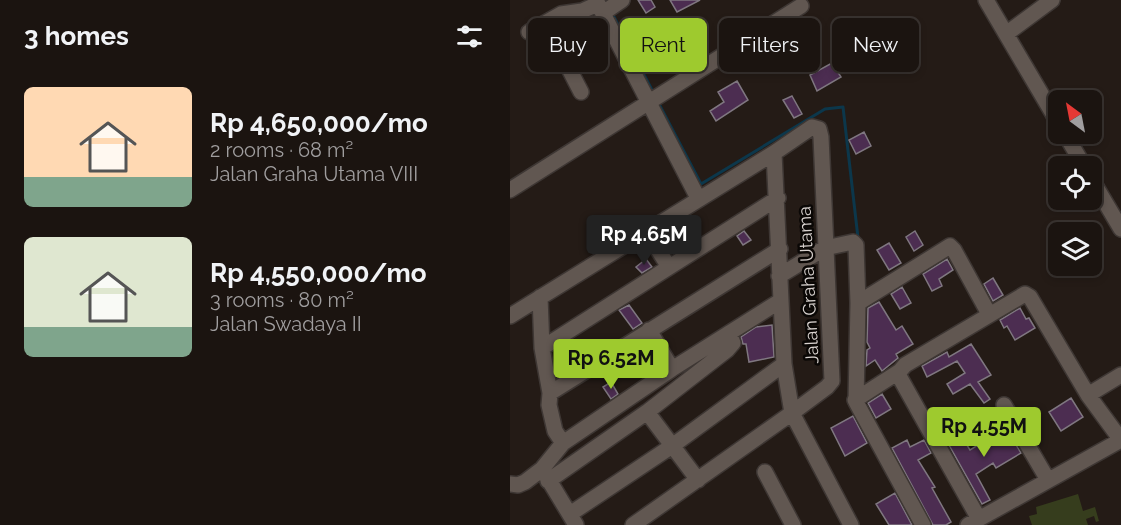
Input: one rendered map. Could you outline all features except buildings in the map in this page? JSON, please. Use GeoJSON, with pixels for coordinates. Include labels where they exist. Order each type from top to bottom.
{"type":"FeatureCollection","features":[{"type":"Feature","properties":{"kind":"street"},"geometry":{"type":"LineString","coordinates":[[581,92],[563,57],[563,50],[601,10],[622,0]]}},
{"type":"Feature","properties":{"kind":"street"},"geometry":{"type":"LineString","coordinates":[[986,0],[1048,105]]}},
{"type":"Feature","properties":{"kind":"street"},"geometry":{"type":"LineString","coordinates":[[1006,34],[1052,0]]}},
{"type":"Feature","properties":{"kind":"street"},"geometry":{"type":"LineString","coordinates":[[510,190],[801,6]]}},
{"type":"Feature","properties":{"kind":"street"},"geometry":{"type":"LineString","coordinates":[[554,18],[561,14],[601,10]]}},
{"type":"Feature","properties":{"kind":"street"},"geometry":{"type":"LineString","coordinates":[[601,10],[698,198]]}},
{"type":"Feature","properties":{"kind":"street","name":"Jalan Graha Utama"},"geometry":{"type":"LineString","coordinates":[[633,525],[827,387],[833,376],[819,129],[812,127],[774,153]]}},
{"type":"Feature","properties":{"kind":"street"},"geometry":{"type":"LineString","coordinates":[[510,315],[774,153],[778,198],[779,276],[784,364],[792,413],[851,525]]}},
{"type":"Feature","properties":{"kind":"street"},"geometry":{"type":"LineString","coordinates":[[1102,197],[1121,229]]}},
{"type":"Feature","properties":{"kind":"street"},"geometry":{"type":"LineString","coordinates":[[542,348],[778,198]]}},
{"type":"Feature","properties":{"kind":"street"},"geometry":{"type":"LineString","coordinates":[[646,231],[669,267]]}},
{"type":"Feature","properties":{"kind":"street"},"geometry":{"type":"LineString","coordinates":[[779,276],[825,248],[850,243],[857,249],[855,400],[924,525]]}},
{"type":"Feature","properties":{"kind":"street"},"geometry":{"type":"LineString","coordinates":[[858,303],[950,246],[989,314]]}},
{"type":"Feature","properties":{"kind":"street"},"geometry":{"type":"LineString","coordinates":[[550,393],[780,249]]}},
{"type":"Feature","properties":{"kind":"street"},"geometry":{"type":"LineString","coordinates":[[855,400],[900,371],[905,365],[989,314],[1021,295],[1028,295],[1088,395],[1121,440],[973,522],[899,376],[900,371]]}},
{"type":"Feature","properties":{"kind":"street"},"geometry":{"type":"LineString","coordinates":[[540,297],[542,348],[550,393],[549,405],[553,423],[563,442]]}},
{"type":"Feature","properties":{"kind":"street"},"geometry":{"type":"LineString","coordinates":[[545,475],[563,442],[672,369],[780,301]]}},
{"type":"Feature","properties":{"kind":"street"},"geometry":{"type":"LineString","coordinates":[[649,330],[672,369]]}},
{"type":"Feature","properties":{"kind":"street"},"geometry":{"type":"LineString","coordinates":[[514,484],[545,475],[623,429],[730,348],[733,343],[729,333]]}},
{"type":"Feature","properties":{"kind":"street"},"geometry":{"type":"LineString","coordinates":[[696,354],[705,367]]}},
{"type":"Feature","properties":{"kind":"street"},"geometry":{"type":"LineString","coordinates":[[545,475],[573,520],[784,364]]}},
{"type":"Feature","properties":{"kind":"street"},"geometry":{"type":"LineString","coordinates":[[1088,395],[1121,375]]}},
{"type":"Feature","properties":{"kind":"street"},"geometry":{"type":"LineString","coordinates":[[1005,405],[1048,480]]}},
{"type":"Feature","properties":{"kind":"street"},"geometry":{"type":"LineString","coordinates":[[611,410],[623,429]]}},
{"type":"Feature","properties":{"kind":"street"},"geometry":{"type":"LineString","coordinates":[[646,412],[698,480]]}},
{"type":"Feature","properties":{"kind":"street"},"geometry":{"type":"LineString","coordinates":[[765,472],[793,525]]}},
{"type":"Feature","properties":{"kind":"green space"},"geometry":{"type":"Polygon","coordinates":[[[1078,494],[1083,511],[1095,507],[1099,521],[1096,522],[1094,516],[1086,519],[1088,525],[1032,525],[1029,516],[1037,514],[1036,507],[1078,494]]]}},
{"type":"Feature","properties":{"kind":"waterway"},"geometry":{"type":"LineString","coordinates":[[614,17],[653,92]]}},
{"type":"Feature","properties":{"kind":"waterway"},"geometry":{"type":"LineString","coordinates":[[659,104],[701,184],[825,109],[843,107],[858,238]]}}]}
